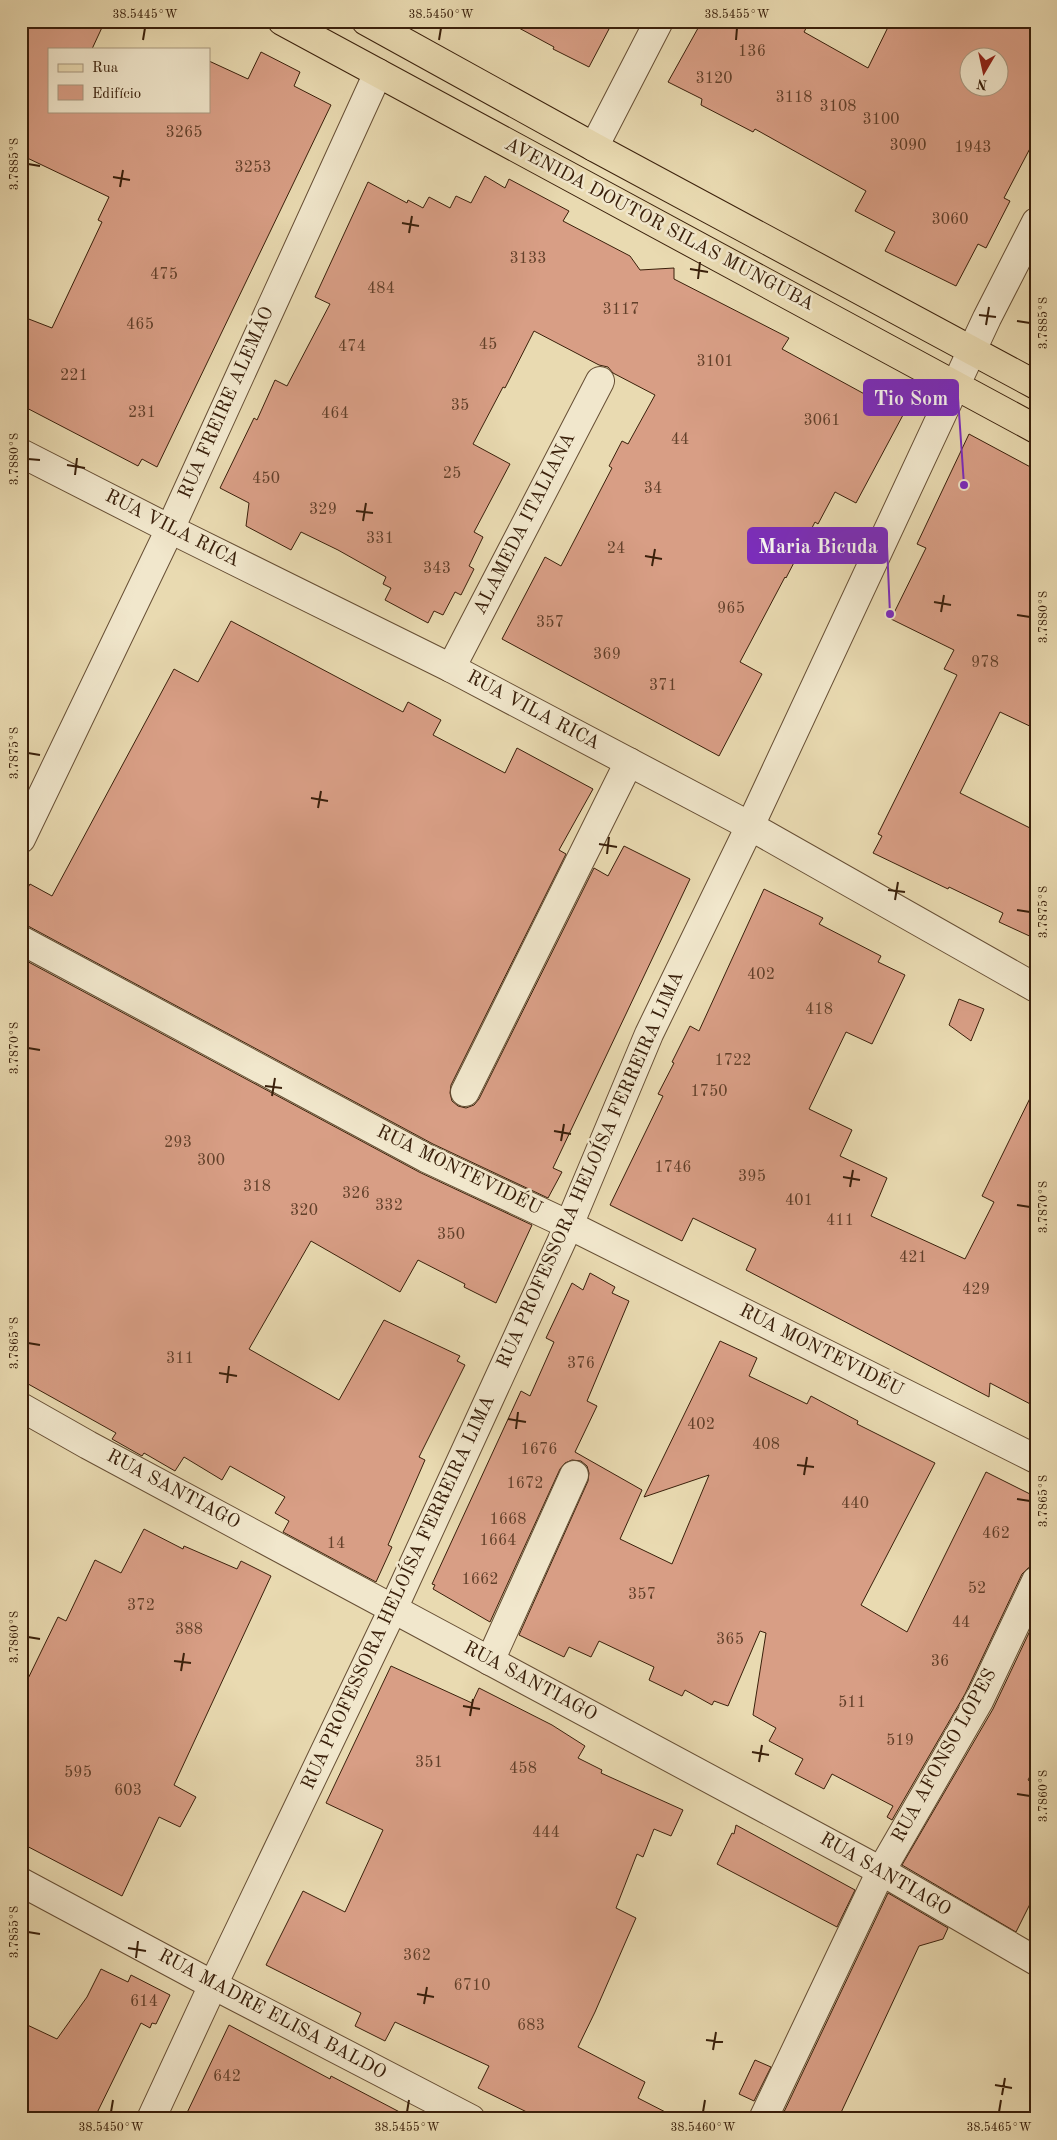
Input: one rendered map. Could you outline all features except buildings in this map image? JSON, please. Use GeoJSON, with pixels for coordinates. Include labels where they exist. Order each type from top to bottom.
{"type":"FeatureCollection","features":[{"type":"Feature","properties":{"kind":"main road","name":"AVENIDA DOUTOR SILAS MUNGUBA"},"geometry":{"type":"LineString","coordinates":[[282,21],[1036,429]]}},
{"type":"Feature","properties":{"kind":"main road","name":"AVENIDA DOUTOR SILAS MUNGUBA"},"geometry":{"type":"LineString","coordinates":[[366,21],[594,147],[1036,385]]}},
{"type":"Feature","properties":{"kind":"street"},"geometry":{"type":"LineString","coordinates":[[594,147],[659,21]]}},
{"type":"Feature","properties":{"kind":"street","name":"RUA FREIRE ALEMÃO"},"geometry":{"type":"LineString","coordinates":[[21,839],[170,529],[378,73]]}},
{"type":"Feature","properties":{"kind":"street","name":"RUA PROFESSORA HELOÍSA FERREIRA LIMA"},"geometry":{"type":"LineString","coordinates":[[150,2119],[212,1985],[394,1609],[569,1224],[649,1034],[750,826],[972,349],[1036,222]]}},
{"type":"Feature","properties":{"kind":"street","name":"ALAMEDA ITALIANA"},"geometry":{"type":"LineString","coordinates":[[451,668],[600,381]]}},
{"type":"Feature","properties":{"kind":"street","name":"RUA VILA RICA"},"geometry":{"type":"LineString","coordinates":[[21,453],[451,668],[750,826],[1036,988]]}},
{"type":"Feature","properties":{"kind":"street"},"geometry":{"type":"LineString","coordinates":[[465,1092],[629,762]]}},
{"type":"Feature","properties":{"kind":"street","name":"RUA MONTEVIDÉU"},"geometry":{"type":"LineString","coordinates":[[21,940],[426,1158],[569,1224],[1036,1459]]}},
{"type":"Feature","properties":{"kind":"street","name":"RUA SANTIAGO"},"geometry":{"type":"LineString","coordinates":[[21,1407],[97,1450],[881,1871],[1036,1961]]}},
{"type":"Feature","properties":{"kind":"street"},"geometry":{"type":"LineString","coordinates":[[490,1661],[574,1475]]}},
{"type":"Feature","properties":{"kind":"street","name":"RUA AFONSO LOPES"},"geometry":{"type":"LineString","coordinates":[[762,2119],[881,1871],[979,1701],[1036,1581]]}},
{"type":"Feature","properties":{"kind":"street","name":"RUA MADRE ELISA BALDO"},"geometry":{"type":"LineString","coordinates":[[21,1882],[212,1985],[471,2119]]}},
{"type":"Feature","properties":{"kind":"place","name":"Tio Som"},"geometry":{"type":"Point","coordinates":[964,485]}},
{"type":"Feature","properties":{"kind":"place","name":"Maria Bicuda"},"geometry":{"type":"Point","coordinates":[890,614]}}]}
